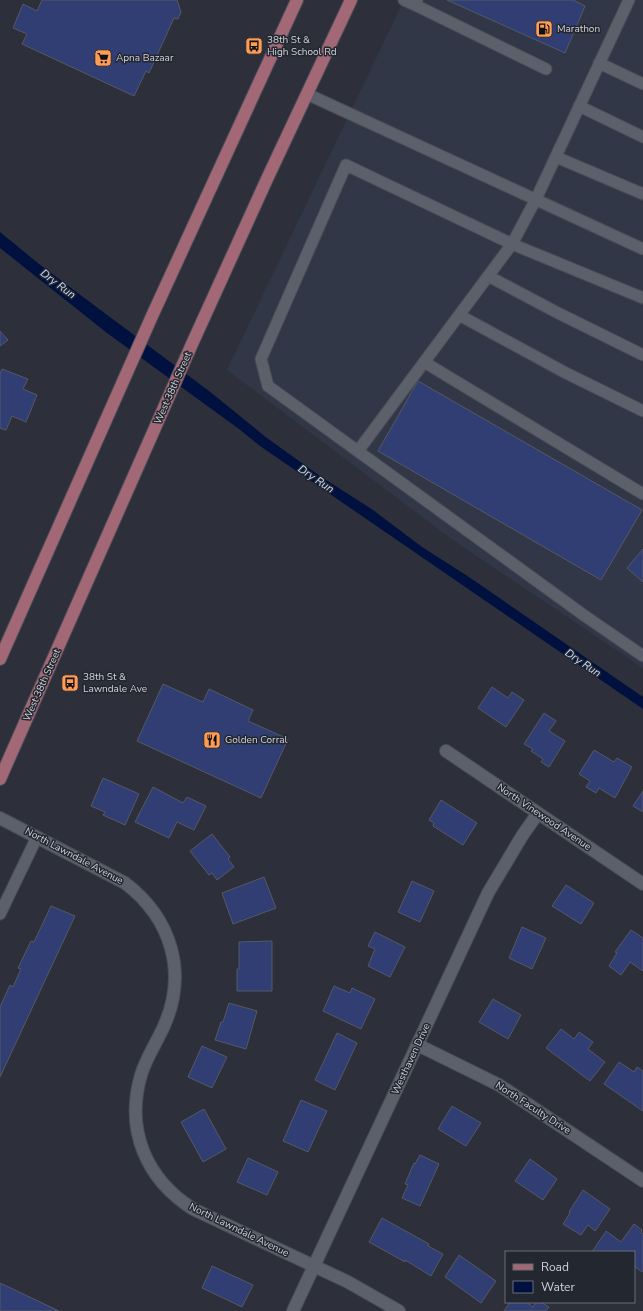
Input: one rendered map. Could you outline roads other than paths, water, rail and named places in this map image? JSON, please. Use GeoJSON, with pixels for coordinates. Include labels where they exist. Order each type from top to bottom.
{"type":"FeatureCollection","features":[{"type":"Feature","properties":{"kind":"main road"},"geometry":{"type":"LineString","coordinates":[[0,659],[152,316],[297,0]]}},
{"type":"Feature","properties":{"kind":"main road","name":"West 38th Street"},"geometry":{"type":"LineString","coordinates":[[0,779],[192,344],[351,0]]}},
{"type":"Feature","properties":{"kind":"street","name":"North Vinewood Avenue"},"geometry":{"type":"LineString","coordinates":[[446,751],[643,884]]}},
{"type":"Feature","properties":{"kind":"street","name":"Westhaven Drive"},"geometry":{"type":"LineString","coordinates":[[293,1311],[488,893],[522,836],[538,813]]}},
{"type":"Feature","properties":{"kind":"street","name":"North Lawndale Avenue"},"geometry":{"type":"LineString","coordinates":[[0,818],[118,878],[141,895],[158,917],[167,934],[173,952],[175,970],[173,998],[165,1025],[146,1062],[136,1098],[137,1132],[139,1142],[151,1169],[170,1192],[193,1209],[355,1286],[399,1311]]}},
{"type":"Feature","properties":{"kind":"street","name":"North Faculty Drive"},"geometry":{"type":"LineString","coordinates":[[418,1045],[499,1085],[643,1181]]}},
{"type":"Feature","properties":{"kind":"lane"},"geometry":{"type":"LineString","coordinates":[[404,0],[416,3],[546,69]]}},
{"type":"Feature","properties":{"kind":"lane"},"geometry":{"type":"LineString","coordinates":[[358,451],[512,244],[536,199],[629,0]]}},
{"type":"Feature","properties":{"kind":"lane"},"geometry":{"type":"LineString","coordinates":[[599,63],[643,84]]}},
{"type":"Feature","properties":{"kind":"lane"},"geometry":{"type":"LineString","coordinates":[[307,94],[643,249]]}},
{"type":"Feature","properties":{"kind":"lane"},"geometry":{"type":"LineString","coordinates":[[579,106],[643,137]]}},
{"type":"Feature","properties":{"kind":"lane"},"geometry":{"type":"LineString","coordinates":[[556,157],[643,194]]}},
{"type":"Feature","properties":{"kind":"lane"},"geometry":{"type":"LineString","coordinates":[[643,298],[512,244],[346,165],[261,359],[268,386],[585,616],[643,656]]}},
{"type":"Feature","properties":{"kind":"lane"},"geometry":{"type":"LineString","coordinates":[[488,276],[643,355]]}},
{"type":"Feature","properties":{"kind":"lane"},"geometry":{"type":"LineString","coordinates":[[459,315],[564,372],[643,411]]}},
{"type":"Feature","properties":{"kind":"lane"},"geometry":{"type":"LineString","coordinates":[[424,362],[643,494]]}},
{"type":"Feature","properties":{"kind":"lane"},"geometry":{"type":"LineString","coordinates":[[0,914],[37,836]]}},
{"type":"Feature","properties":{"kind":"water","name":"Dry Run"},"geometry":{"type":"Polygon","coordinates":[[[0,232],[39,264],[209,391],[267,438],[320,476],[373,510],[422,547],[469,577],[643,697],[643,709],[260,446],[107,333],[0,248],[0,232]]]}},
{"type":"Feature","properties":{"kind":"place","name":"Marathon"},"geometry":{"type":"Point","coordinates":[544,29]}},
{"type":"Feature","properties":{"kind":"place","name":"38th St & High School Rd"},"geometry":{"type":"Point","coordinates":[254,46]}},
{"type":"Feature","properties":{"kind":"place","name":"Apna Bazaar"},"geometry":{"type":"Point","coordinates":[103,58]}},
{"type":"Feature","properties":{"kind":"place","name":"38th St & Lawndale Ave"},"geometry":{"type":"Point","coordinates":[70,683]}},
{"type":"Feature","properties":{"kind":"place","name":"Golden Corral"},"geometry":{"type":"Point","coordinates":[212,740]}}]}
